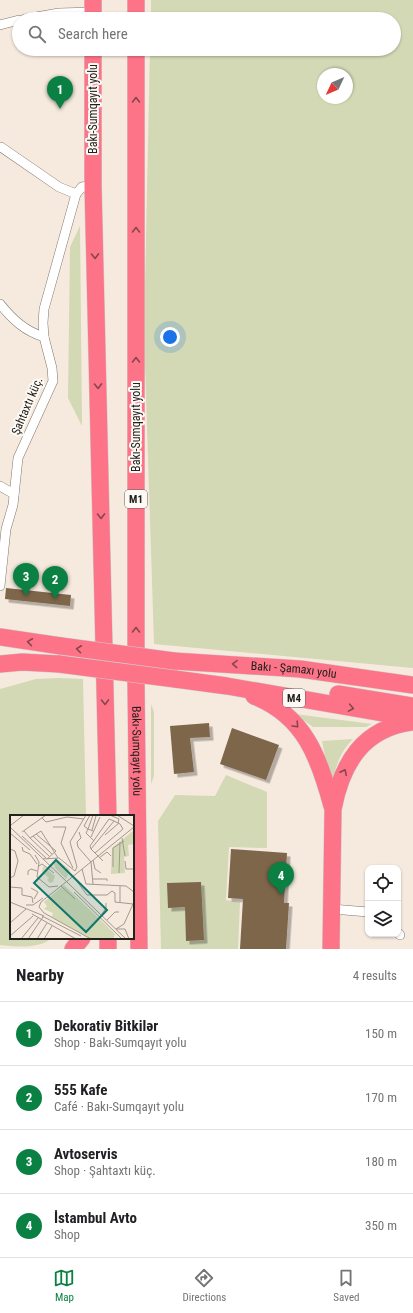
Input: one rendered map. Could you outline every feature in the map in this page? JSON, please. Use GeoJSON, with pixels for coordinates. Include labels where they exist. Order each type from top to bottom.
{"type":"FeatureCollection","features":[{"type":"Feature","properties":{"kind":"highway"},"geometry":{"type":"LineString","coordinates":[[136,0],[136,12]]}},
{"type":"Feature","properties":{"kind":"highway","name":"Bakı-Sumqayıt yolu"},"geometry":{"type":"LineString","coordinates":[[93,56],[93,184],[108,815]]}},
{"type":"Feature","properties":{"kind":"highway","name":"Bakı-Sumqayıt yolu"},"geometry":{"type":"LineString","coordinates":[[136,56],[137,834],[139,949]]}},
{"type":"Feature","properties":{"kind":"highway","name":"Bakı - Şamaxı yolu"},"geometry":{"type":"LineString","coordinates":[[0,637],[174,661],[300,669],[413,685]]}},
{"type":"Feature","properties":{"kind":"highway","name":"Bakı - Şamaxı yolu"},"geometry":{"type":"LineString","coordinates":[[0,664],[22,662],[59,664],[175,679],[227,686],[413,718]]}},
{"type":"Feature","properties":{"kind":"highway"},"geometry":{"type":"LineString","coordinates":[[227,686],[245,683],[266,683],[413,706]]}},
{"type":"Feature","properties":{"kind":"highway"},"geometry":{"type":"LineString","coordinates":[[227,686],[265,701],[282,710],[303,733],[320,766],[333,809]]}},
{"type":"Feature","properties":{"kind":"highway"},"geometry":{"type":"LineString","coordinates":[[331,949],[333,809],[337,787],[343,774],[362,746],[372,736],[397,724],[413,722]]}},
{"type":"Feature","properties":{"kind":"highway"},"geometry":{"type":"LineString","coordinates":[[137,834],[151,949]]}},
{"type":"Feature","properties":{"kind":"highway"},"geometry":{"type":"LineString","coordinates":[[73,949],[81,939]]}},
{"type":"Feature","properties":{"kind":"street"},"geometry":{"type":"LineString","coordinates":[[70,12],[93,10]]}},
{"type":"Feature","properties":{"kind":"street"},"geometry":{"type":"LineString","coordinates":[[0,25],[12,22]]}},
{"type":"Feature","properties":{"kind":"street"},"geometry":{"type":"LineString","coordinates":[[1,147],[59,187],[76,194],[82,188],[93,184]]}},
{"type":"Feature","properties":{"kind":"street","name":"Şahtaxtı küç."},"geometry":{"type":"LineString","coordinates":[[0,586],[6,529],[14,494],[18,458],[53,381],[50,356],[44,337],[44,309],[76,194]]}},
{"type":"Feature","properties":{"kind":"street"},"geometry":{"type":"LineString","coordinates":[[0,304],[15,322],[31,333],[44,337]]}},
{"type":"Feature","properties":{"kind":"street"},"geometry":{"type":"LineString","coordinates":[[0,486],[14,494]]}},
{"type":"Feature","properties":{"kind":"street"},"geometry":{"type":"LineString","coordinates":[[332,909],[365,912]]}},
{"type":"Feature","properties":{"kind":"green space"},"geometry":{"type":"Polygon","coordinates":[[[151,0],[413,0],[413,668],[154,644],[144,333],[150,56],[401,56],[401,12],[151,12],[151,0]]]}},
{"type":"Feature","properties":{"kind":"green space"},"geometry":{"type":"Polygon","coordinates":[[[80,226],[82,426],[68,398],[70,247],[80,226]]]}},
{"type":"Feature","properties":{"kind":"green space"},"geometry":{"type":"Polygon","coordinates":[[[36,679],[83,679],[86,815],[10,815],[10,939],[51,939],[47,942],[34,946],[20,947],[0,945],[0,689],[36,679]]]}},
{"type":"Feature","properties":{"kind":"green space"},"geometry":{"type":"Polygon","coordinates":[[[151,704],[154,712],[154,776],[151,784],[151,704]]]}},
{"type":"Feature","properties":{"kind":"green space"},"geometry":{"type":"Polygon","coordinates":[[[295,714],[372,724],[366,727],[313,727],[295,714]]]}},
{"type":"Feature","properties":{"kind":"green space"},"geometry":{"type":"Polygon","coordinates":[[[353,739],[341,755],[336,766],[331,786],[322,741],[353,739]]]}},
{"type":"Feature","properties":{"kind":"green space"},"geometry":{"type":"Polygon","coordinates":[[[226,775],[267,792],[267,848],[229,847],[226,900],[240,902],[238,949],[161,949],[158,821],[175,795],[215,796],[226,775]]]}},
{"type":"Feature","properties":{"kind":"building"},"geometry":{"type":"Polygon","coordinates":[[[6,588],[71,595],[70,606],[5,599],[6,588]]]}},
{"type":"Feature","properties":{"kind":"building"},"geometry":{"type":"Polygon","coordinates":[[[209,723],[210,737],[190,738],[194,772],[174,774],[170,726],[209,723]]]}},
{"type":"Feature","properties":{"kind":"building"},"geometry":{"type":"Polygon","coordinates":[[[232,728],[279,745],[266,780],[220,764],[232,728]]]}},
{"type":"Feature","properties":{"kind":"building"},"geometry":{"type":"Polygon","coordinates":[[[231,849],[287,853],[284,903],[289,903],[286,949],[240,949],[243,899],[228,898],[231,849]]]}},
{"type":"Feature","properties":{"kind":"building"},"geometry":{"type":"Polygon","coordinates":[[[201,882],[204,940],[186,941],[185,907],[168,908],[167,883],[201,882]]]}},
{"type":"Feature","properties":{"kind":"place","name":"Dekorativ Bitkilər"},"geometry":{"type":"Point","coordinates":[60,109]}},
{"type":"Feature","properties":{"kind":"place","name":"Avtoservis"},"geometry":{"type":"Point","coordinates":[26,596]}},
{"type":"Feature","properties":{"kind":"place","name":"555 Kafe"},"geometry":{"type":"Point","coordinates":[55,599]}},
{"type":"Feature","properties":{"kind":"place","name":"İstambul Avto"},"geometry":{"type":"Point","coordinates":[281,895]}}]}
